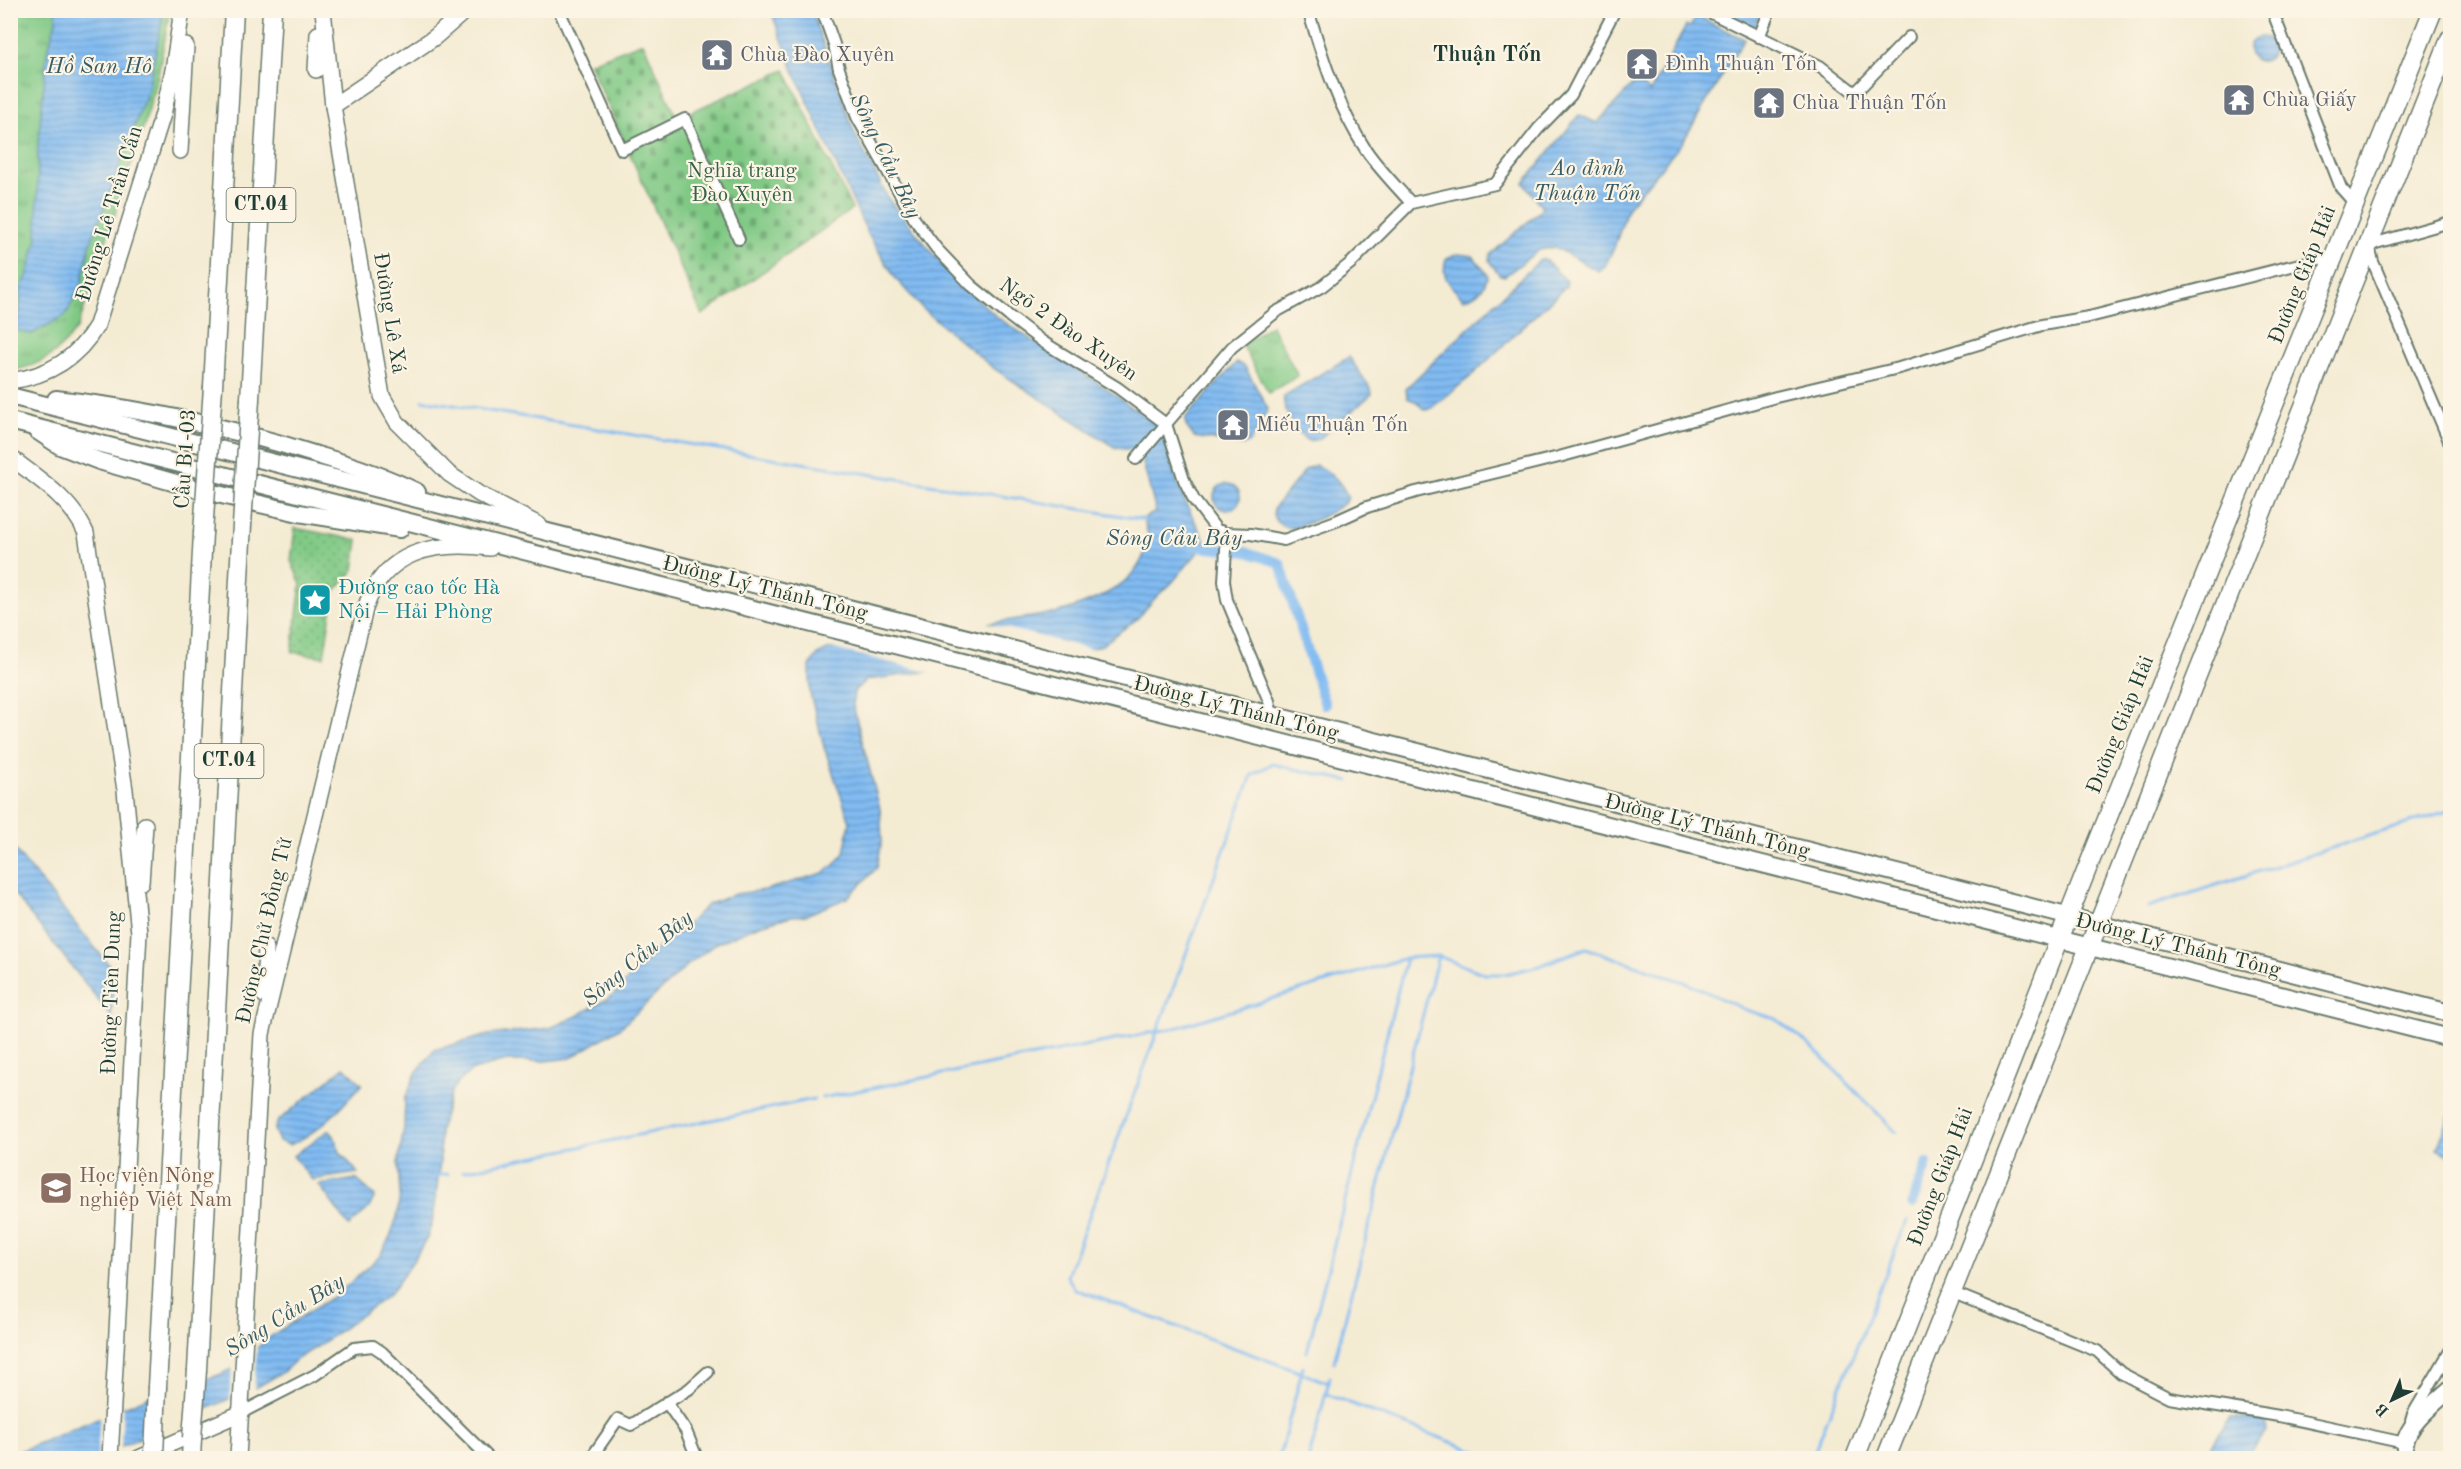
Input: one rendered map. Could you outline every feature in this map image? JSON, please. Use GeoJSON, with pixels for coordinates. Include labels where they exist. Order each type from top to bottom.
{"type":"FeatureCollection","features":[{"type":"Feature","properties":{"kind":"highway","name":"Cầu B1-03"},"geometry":{"type":"LineString","coordinates":[[149,1457],[157,1388],[234,10]]}},
{"type":"Feature","properties":{"kind":"highway","name":"CT.04"},"geometry":{"type":"LineString","coordinates":[[191,1458],[272,10]]}},
{"type":"Feature","properties":{"kind":"highway","name":"Đường Giáp Hải"},"geometry":{"type":"LineString","coordinates":[[1855,1458],[2059,940],[2433,10]]}},
{"type":"Feature","properties":{"kind":"highway"},"geometry":{"type":"LineString","coordinates":[[1886,1458],[2451,39]]}},
{"type":"Feature","properties":{"kind":"highway"},"geometry":{"type":"LineString","coordinates":[[2356,205],[2381,216]]}},
{"type":"Feature","properties":{"kind":"highway"},"geometry":{"type":"LineString","coordinates":[[2344,235],[2369,245]]}},
{"type":"Feature","properties":{"kind":"highway"},"geometry":{"type":"LineString","coordinates":[[1913,1311],[1939,1322]]}},
{"type":"Feature","properties":{"kind":"main road","name":"Đường Lê Trần Cẩn"},"geometry":{"type":"LineString","coordinates":[[10,381],[40,375],[68,360],[85,344],[97,325],[163,114],[173,70],[182,10]]}},
{"type":"Feature","properties":{"kind":"main road"},"geometry":{"type":"LineString","coordinates":[[180,151],[188,10]]}},
{"type":"Feature","properties":{"kind":"main road"},"geometry":{"type":"LineString","coordinates":[[316,70],[322,10]]}},
{"type":"Feature","properties":{"kind":"main road","name":"Đường Lê Xá"},"geometry":{"type":"LineString","coordinates":[[322,10],[333,106],[380,386],[386,405],[397,422],[449,474],[479,495],[558,535]]}},
{"type":"Feature","properties":{"kind":"main road"},"geometry":{"type":"LineString","coordinates":[[333,106],[435,37],[466,10]]}},
{"type":"Feature","properties":{"kind":"main road","name":"Đường Lý Thánh Tông"},"geometry":{"type":"LineString","coordinates":[[15,398],[49,398],[118,408],[259,438],[338,461],[399,483],[438,504],[2451,1012]]}},
{"type":"Feature","properties":{"kind":"main road","name":"Đường Lý Thánh Tông"},"geometry":{"type":"LineString","coordinates":[[10,421],[32,425],[44,437],[60,446],[99,461],[243,501],[388,529],[430,528],[2451,1038]]}},
{"type":"Feature","properties":{"kind":"main road","name":"Đường Tiên Dung"},"geometry":{"type":"LineString","coordinates":[[10,457],[70,507],[79,519],[88,540],[125,790],[139,933],[110,1458]]}},
{"type":"Feature","properties":{"kind":"main road","name":"Đường Chử Đồng Tử"},"geometry":{"type":"LineString","coordinates":[[238,1458],[262,1034],[362,620],[371,593],[392,566],[425,549],[464,546],[526,552]]}},
{"type":"Feature","properties":{"kind":"main road"},"geometry":{"type":"LineString","coordinates":[[647,583],[652,558]]}},
{"type":"Feature","properties":{"kind":"main road"},"geometry":{"type":"LineString","coordinates":[[1295,747],[1301,722]]}},
{"type":"Feature","properties":{"kind":"main road"},"geometry":{"type":"LineString","coordinates":[[139,933],[145,825]]}},
{"type":"Feature","properties":{"kind":"main road"},"geometry":{"type":"LineString","coordinates":[[262,1034],[266,948]]}},
{"type":"Feature","properties":{"kind":"main road"},"geometry":{"type":"LineString","coordinates":[[2404,1453],[2415,1425],[2451,1389]]}},
{"type":"Feature","properties":{"kind":"main road"},"geometry":{"type":"LineString","coordinates":[[149,1457],[241,1407]]}},
{"type":"Feature","properties":{"kind":"street"},"geometry":{"type":"LineString","coordinates":[[559,10],[622,150],[685,119],[739,239]]}},
{"type":"Feature","properties":{"kind":"street","name":"Ngõ 2 Đào Xuyên"},"geometry":{"type":"LineString","coordinates":[[822,10],[834,44],[839,69],[857,117],[915,220],[936,248],[971,285],[1010,317],[1043,342],[1118,388],[1164,426]]}},
{"type":"Feature","properties":{"kind":"street"},"geometry":{"type":"LineString","coordinates":[[1308,10],[1333,89],[1349,119],[1367,151],[1411,203]]}},
{"type":"Feature","properties":{"kind":"street"},"geometry":{"type":"LineString","coordinates":[[1136,459],[1216,364],[1245,335],[1276,312],[1321,286],[1351,263],[1411,203],[1495,184],[1538,129],[1571,96],[1615,10]]}},
{"type":"Feature","properties":{"kind":"street"},"geometry":{"type":"LineString","coordinates":[[1705,10],[1820,66],[1855,93],[1909,37]]}},
{"type":"Feature","properties":{"kind":"street"},"geometry":{"type":"LineString","coordinates":[[1759,37],[1770,10]]}},
{"type":"Feature","properties":{"kind":"street"},"geometry":{"type":"LineString","coordinates":[[2272,10],[2341,188],[2356,205]]}},
{"type":"Feature","properties":{"kind":"street"},"geometry":{"type":"LineString","coordinates":[[2451,222],[2369,245],[2373,262],[2451,443]]}},
{"type":"Feature","properties":{"kind":"street"},"geometry":{"type":"LineString","coordinates":[[1164,426],[1194,500],[1216,529],[1227,538],[1251,534],[1284,540],[1367,507],[1416,492],[1559,457],[1776,397],[1899,368],[2042,325],[2100,314],[2336,255]]}},
{"type":"Feature","properties":{"kind":"street"},"geometry":{"type":"LineString","coordinates":[[1227,538],[1225,566],[1227,600],[1269,701],[1272,715]]}},
{"type":"Feature","properties":{"kind":"street"},"geometry":{"type":"LineString","coordinates":[[1951,1292],[2097,1351],[2121,1373],[2169,1398],[2279,1416],[2404,1453],[2413,1414],[2451,1351]]}},
{"type":"Feature","properties":{"kind":"street"},"geometry":{"type":"LineString","coordinates":[[241,1407],[315,1375],[354,1348],[373,1346],[382,1352],[489,1458]]}},
{"type":"Feature","properties":{"kind":"street"},"geometry":{"type":"LineString","coordinates":[[591,1458],[618,1419],[631,1425],[689,1389],[708,1372]]}},
{"type":"Feature","properties":{"kind":"street"},"geometry":{"type":"LineString","coordinates":[[666,1402],[686,1431],[697,1458]]}},
{"type":"Feature","properties":{"kind":"green space","name":"Hồ San Hô"},"geometry":{"type":"Polygon","coordinates":[[[11,11],[170,11],[157,80],[145,122],[78,327],[57,351],[32,365],[11,371],[11,11]]]}},
{"type":"Feature","properties":{"kind":"green space","name":"Nghĩa trang Đào Xuyên"},"geometry":{"type":"Polygon","coordinates":[[[643,42],[677,118],[785,70],[852,209],[702,315],[589,63],[643,42]]]}},
{"type":"Feature","properties":{"kind":"green space"},"geometry":{"type":"Polygon","coordinates":[[[1271,325],[1298,376],[1269,393],[1242,345],[1271,325]]]}},
{"type":"Feature","properties":{"kind":"green space"},"geometry":{"type":"Polygon","coordinates":[[[295,528],[358,540],[354,570],[334,592],[324,657],[292,652],[301,584],[291,561],[295,528]]]}},
{"type":"Feature","properties":{"kind":"water","name":"Hồ San Hô"},"geometry":{"type":"Polygon","coordinates":[[[56,11],[164,11],[148,90],[90,245],[82,282],[66,315],[32,334],[15,330],[20,312],[21,288],[27,277],[37,238],[38,145],[47,53],[56,21],[56,11]]]}},
{"type":"Feature","properties":{"kind":"water","name":"Sông Cầu Bây"},"geometry":{"type":"Polygon","coordinates":[[[771,11],[812,11],[854,132],[889,200],[949,273],[998,318],[1097,382],[1157,425],[1166,444],[1174,474],[1187,506],[1206,543],[1137,619],[1102,645],[1089,649],[867,680],[854,691],[853,706],[880,809],[882,840],[877,868],[847,898],[806,915],[791,916],[757,926],[715,944],[690,963],[621,1027],[571,1058],[507,1061],[473,1070],[462,1079],[452,1090],[440,1131],[440,1162],[433,1220],[427,1238],[390,1294],[297,1359],[283,1372],[259,1386],[94,1458],[11,1458],[11,1455],[150,1396],[219,1375],[247,1362],[251,1353],[274,1334],[339,1293],[379,1257],[390,1237],[397,1217],[400,1194],[398,1163],[404,1128],[405,1099],[416,1073],[434,1050],[488,1035],[550,1028],[577,1016],[612,996],[660,946],[681,931],[707,905],[735,894],[765,890],[823,873],[834,865],[844,853],[850,822],[824,747],[810,693],[810,666],[817,655],[830,649],[1056,613],[1082,605],[1109,592],[1132,574],[1140,563],[1148,538],[1144,518],[1156,512],[1141,455],[1133,450],[1116,448],[993,368],[924,310],[896,279],[869,236],[854,204],[793,69],[771,11]]]}},
{"type":"Feature","properties":{"kind":"water"},"geometry":{"type":"Polygon","coordinates":[[[1719,11],[1761,11],[1755,27],[1719,11]]]}},
{"type":"Feature","properties":{"kind":"water","name":"Ao đình Thuận Tốn"},"geometry":{"type":"Polygon","coordinates":[[[1697,16],[1744,39],[1682,143],[1628,207],[1614,248],[1604,268],[1598,271],[1555,247],[1539,250],[1505,276],[1500,275],[1489,261],[1490,255],[1542,207],[1524,183],[1579,115],[1597,123],[1637,80],[1650,92],[1686,26],[1690,27],[1697,16]]]}},
{"type":"Feature","properties":{"kind":"water"},"geometry":{"type":"Polygon","coordinates":[[[2261,37],[2270,40],[2273,49],[2270,58],[2261,61],[2252,58],[2249,49],[2252,40],[2261,37]]]}},
{"type":"Feature","properties":{"kind":"water"},"geometry":{"type":"Polygon","coordinates":[[[1457,254],[1473,256],[1488,275],[1480,291],[1463,299],[1454,290],[1444,271],[1446,259],[1457,254]]]}},
{"type":"Feature","properties":{"kind":"water"},"geometry":{"type":"Polygon","coordinates":[[[1544,259],[1567,281],[1566,286],[1469,378],[1430,409],[1424,410],[1417,402],[1407,398],[1406,388],[1539,261],[1544,259]]]}},
{"type":"Feature","properties":{"kind":"water"},"geometry":{"type":"Polygon","coordinates":[[[1349,357],[1372,394],[1319,439],[1308,441],[1291,421],[1285,408],[1284,396],[1349,357]]]}},
{"type":"Feature","properties":{"kind":"water"},"geometry":{"type":"Polygon","coordinates":[[[1237,362],[1245,367],[1268,409],[1250,442],[1243,445],[1194,437],[1186,426],[1186,417],[1237,362]]]}},
{"type":"Feature","properties":{"kind":"water"},"geometry":{"type":"Polygon","coordinates":[[[1315,465],[1335,478],[1348,498],[1330,513],[1311,522],[1288,528],[1283,526],[1273,515],[1274,508],[1306,469],[1315,465]]]}},
{"type":"Feature","properties":{"kind":"water"},"geometry":{"type":"Polygon","coordinates":[[[1227,484],[1236,488],[1240,497],[1236,506],[1227,510],[1218,506],[1214,497],[1218,488],[1227,484]]]}},
{"type":"Feature","properties":{"kind":"water"},"geometry":{"type":"Polygon","coordinates":[[[10,844],[114,971],[111,1016],[11,890],[10,844]]]}},
{"type":"Feature","properties":{"kind":"water"},"geometry":{"type":"Polygon","coordinates":[[[344,1067],[362,1084],[338,1111],[310,1134],[289,1145],[279,1141],[274,1130],[278,1121],[344,1067]]]}},
{"type":"Feature","properties":{"kind":"water"},"geometry":{"type":"Polygon","coordinates":[[[2450,1114],[2450,1155],[2437,1149],[2450,1114]]]}},
{"type":"Feature","properties":{"kind":"water"},"geometry":{"type":"Polygon","coordinates":[[[329,1130],[340,1152],[358,1173],[312,1180],[293,1156],[329,1130]]]}},
{"type":"Feature","properties":{"kind":"water"},"geometry":{"type":"Polygon","coordinates":[[[356,1179],[375,1196],[369,1208],[349,1226],[319,1185],[356,1179]]]}},
{"type":"Feature","properties":{"kind":"water"},"geometry":{"type":"Polygon","coordinates":[[[2230,1418],[2257,1418],[2265,1422],[2267,1430],[2245,1458],[2203,1458],[2230,1418]]]}},
{"type":"Feature","properties":{"kind":"pier"},"geometry":{"type":"Polygon","coordinates":[[[983,622],[1094,650],[937,674],[827,647],[983,622]]]}},
{"type":"Feature","properties":{"kind":"pier"},"geometry":{"type":"Polygon","coordinates":[[[257,1345],[254,1392],[230,1402],[232,1365],[245,1360],[249,1351],[257,1345]]]}},
{"type":"Feature","properties":{"kind":"pier"},"geometry":{"type":"Polygon","coordinates":[[[202,1377],[200,1416],[148,1437],[151,1393],[202,1377]]]}},
{"type":"Feature","properties":{"kind":"pier"},"geometry":{"type":"Polygon","coordinates":[[[123,1404],[121,1449],[97,1458],[100,1415],[123,1404]]]}},
{"type":"Feature","properties":{"kind":"waterway"},"geometry":{"type":"LineString","coordinates":[[423,400],[1146,520]]}},
{"type":"Feature","properties":{"kind":"waterway"},"geometry":{"type":"LineString","coordinates":[[1188,546],[1247,552],[1280,563],[1325,705]]}},
{"type":"Feature","properties":{"kind":"waterway"},"geometry":{"type":"LineString","coordinates":[[1329,1383],[1075,1289],[1067,1276],[1252,775],[1272,764],[1349,781]]}},
{"type":"Feature","properties":{"kind":"waterway"},"geometry":{"type":"LineString","coordinates":[[2148,907],[2450,810]]}},
{"type":"Feature","properties":{"kind":"waterway"},"geometry":{"type":"LineString","coordinates":[[822,1098],[1175,1028],[1406,958],[1438,956],[1485,974],[1505,974],[1539,966],[1586,948],[1687,983],[1746,1010],[1776,1019],[1811,1046],[1897,1133]]}},
{"type":"Feature","properties":{"kind":"waterway"},"geometry":{"type":"LineString","coordinates":[[1334,1362],[1438,956]]}},
{"type":"Feature","properties":{"kind":"waterway"},"geometry":{"type":"LineString","coordinates":[[1307,1352],[1406,958]]}},
{"type":"Feature","properties":{"kind":"waterway"},"geometry":{"type":"LineString","coordinates":[[463,1171],[814,1099]]}},
{"type":"Feature","properties":{"kind":"waterway"},"geometry":{"type":"LineString","coordinates":[[1912,1204],[1927,1163]]}},
{"type":"Feature","properties":{"kind":"waterway"},"geometry":{"type":"LineString","coordinates":[[435,1176],[448,1174]]}},
{"type":"Feature","properties":{"kind":"waterway"},"geometry":{"type":"LineString","coordinates":[[1812,1458],[1907,1221]]}},
{"type":"Feature","properties":{"kind":"waterway"},"geometry":{"type":"LineString","coordinates":[[1279,1458],[1303,1367]]}},
{"type":"Feature","properties":{"kind":"waterway"},"geometry":{"type":"LineString","coordinates":[[1309,1458],[1330,1377]]}},
{"type":"Feature","properties":{"kind":"waterway"},"geometry":{"type":"LineString","coordinates":[[1326,1394],[1493,1458]]}},
{"type":"Feature","properties":{"kind":"place","name":"Chùa Đào Xuyên"},"geometry":{"type":"Point","coordinates":[717,55]}},
{"type":"Feature","properties":{"kind":"place","name":"Đình Thuận Tốn"},"geometry":{"type":"Point","coordinates":[1642,64]}},
{"type":"Feature","properties":{"kind":"place","name":"Chùa Giấy"},"geometry":{"type":"Point","coordinates":[2239,100]}},
{"type":"Feature","properties":{"kind":"place","name":"Chùa Thuận Tốn"},"geometry":{"type":"Point","coordinates":[1769,103]}},
{"type":"Feature","properties":{"kind":"place","name":"Miếu Thuận Tốn"},"geometry":{"type":"Point","coordinates":[1233,425]}},
{"type":"Feature","properties":{"kind":"place","name":"Đường cao tốc Hà Nội – Hải Phòng"},"geometry":{"type":"Point","coordinates":[315,600]}},
{"type":"Feature","properties":{"kind":"place","name":"Học viện Nông nghiệp Việt Nam"},"geometry":{"type":"Point","coordinates":[56,1188]}},
{"type":"Feature","properties":{"kind":"district","name":"Thuận Tốn"},"geometry":{"type":"Point","coordinates":[1487,55]}}]}
